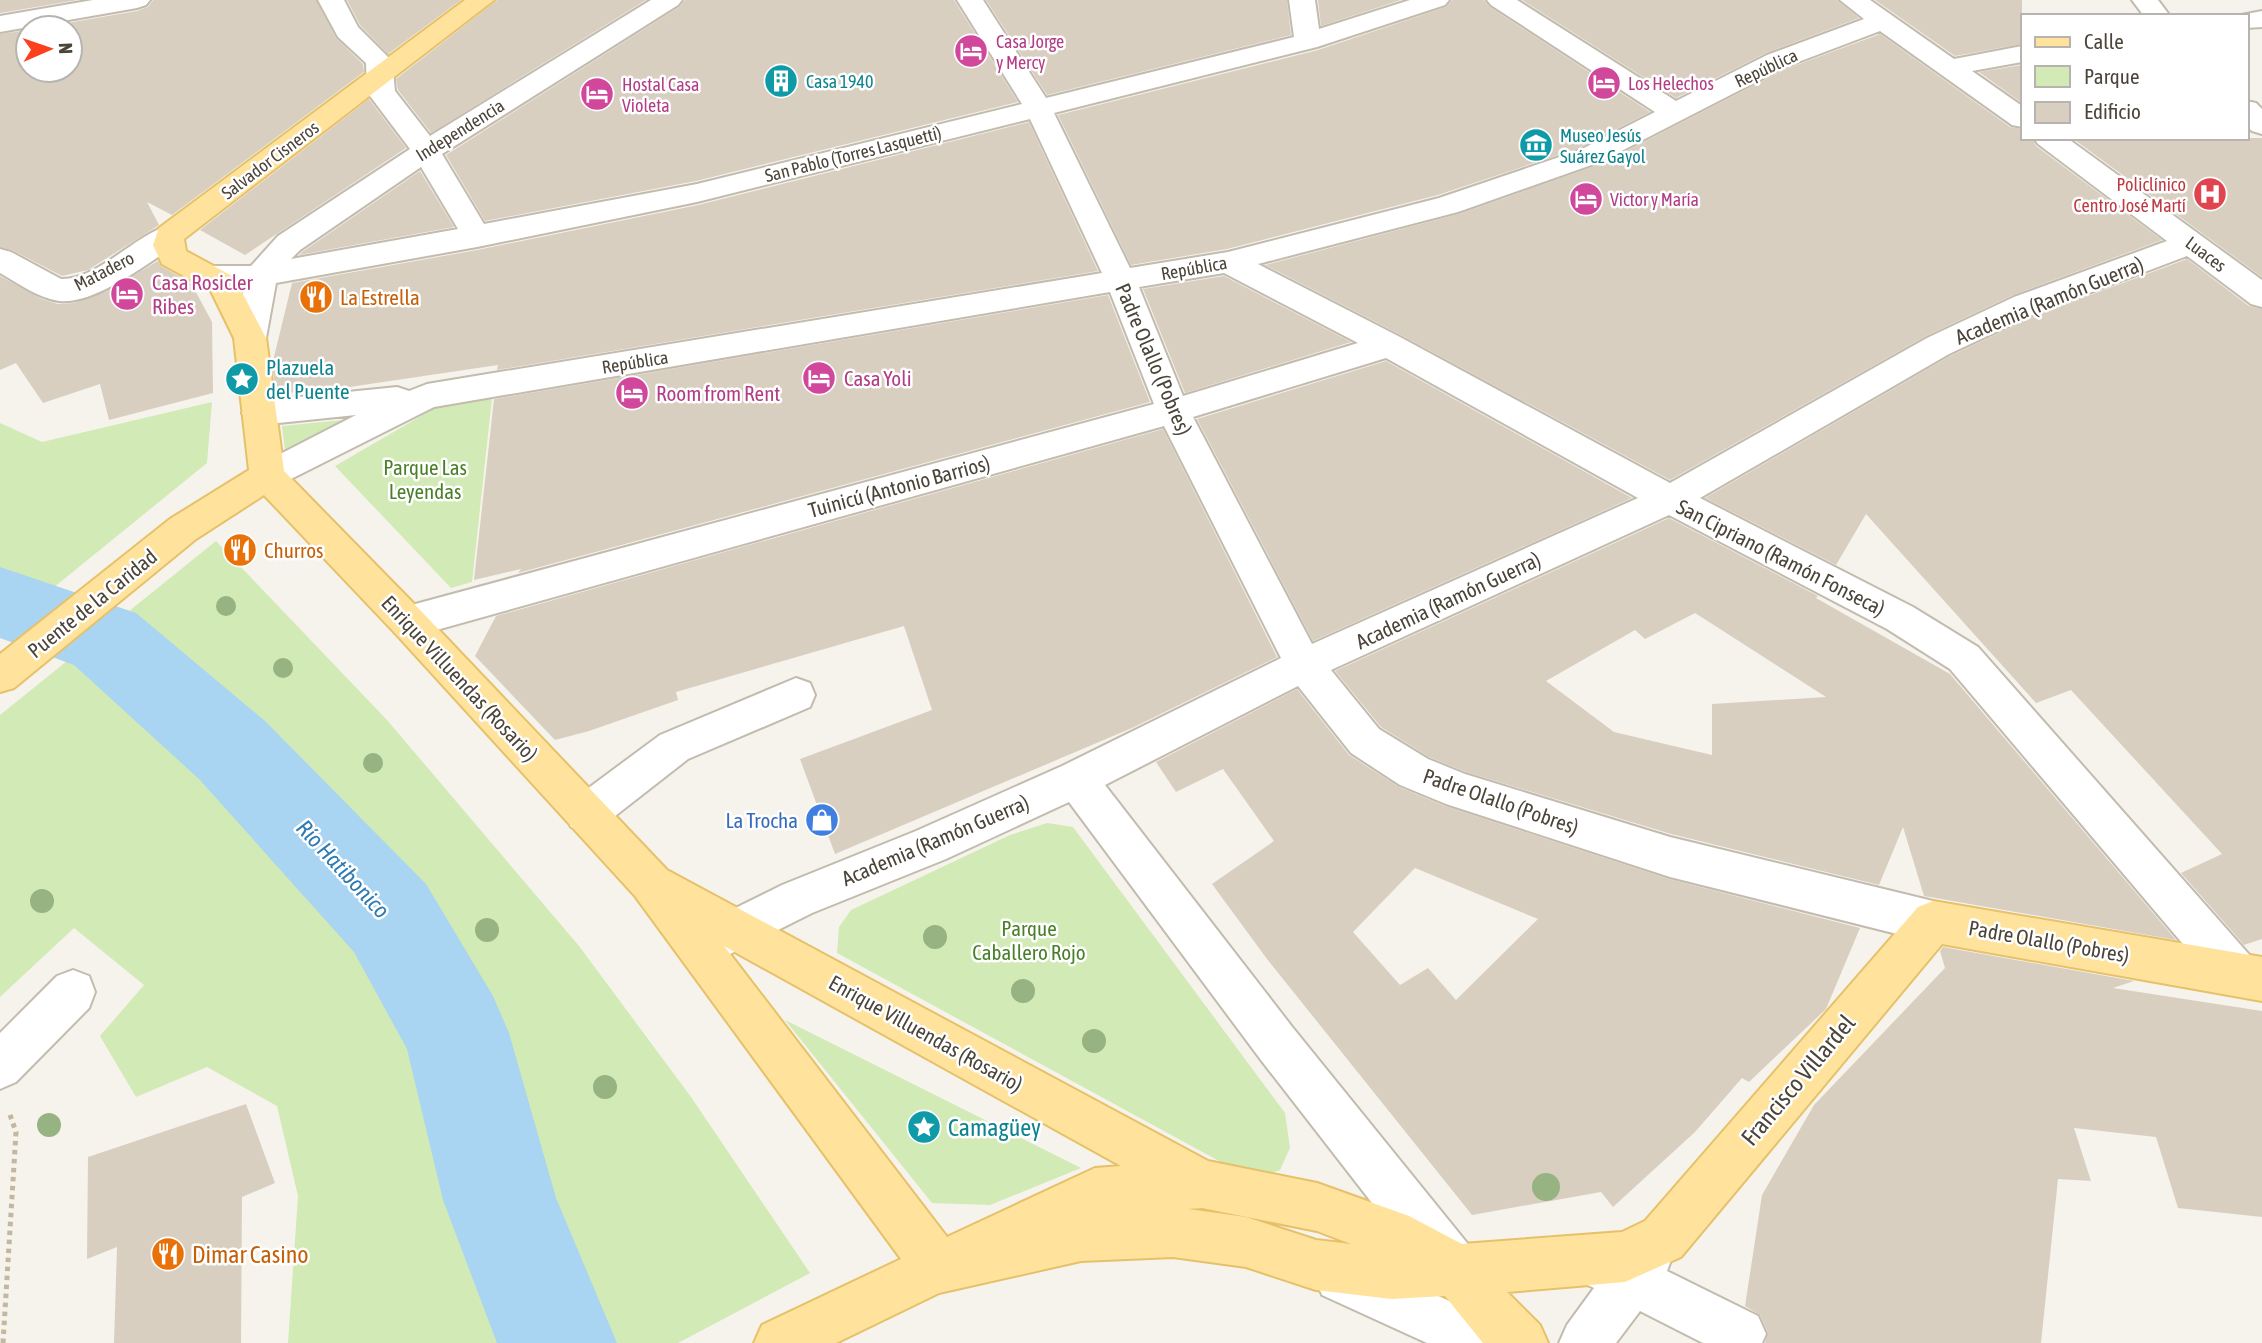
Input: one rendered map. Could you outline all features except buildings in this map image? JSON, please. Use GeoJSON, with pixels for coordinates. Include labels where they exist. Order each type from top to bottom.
{"type":"FeatureCollection","features":[{"type":"Feature","properties":{"kind":"main road","name":"Salvador Cisneros"},"geometry":{"type":"LineString","coordinates":[[170,235],[384,69],[481,0]]}},
{"type":"Feature","properties":{"kind":"main road"},"geometry":{"type":"LineString","coordinates":[[170,235],[168,245],[173,257],[211,275],[223,284],[250,338],[267,476]]}},
{"type":"Feature","properties":{"kind":"main road"},"geometry":{"type":"LineString","coordinates":[[183,529],[232,477],[248,448],[259,413]]}},
{"type":"Feature","properties":{"kind":"main road","name":"República"},"geometry":{"type":"LineString","coordinates":[[183,529],[267,476]]}},
{"type":"Feature","properties":{"kind":"main road","name":"Enrique Villuendas (Rosario)"},"geometry":{"type":"LineString","coordinates":[[267,476],[408,622],[650,882],[718,938],[1202,1184]]}},
{"type":"Feature","properties":{"kind":"main road","name":"Puente de la Caridad"},"geometry":{"type":"LineString","coordinates":[[0,676],[183,529]]}},
{"type":"Feature","properties":{"kind":"main road","name":"Padre Olallo (Pobres)"},"geometry":{"type":"LineString","coordinates":[[1933,922],[2254,973]]}},
{"type":"Feature","properties":{"kind":"main road","name":"Francisco Villardel"},"geometry":{"type":"LineString","coordinates":[[1663,1239],[1933,922]]}},
{"type":"Feature","properties":{"kind":"main road","name":"Enrique Villuendas (Rosario)"},"geometry":{"type":"LineString","coordinates":[[718,938],[939,1268],[1095,1192],[1202,1184],[1317,1207],[1391,1234],[1455,1268],[1501,1325],[1521,1343]]}},
{"type":"Feature","properties":{"kind":"main road"},"geometry":{"type":"LineString","coordinates":[[789,1338],[939,1268],[1081,1236],[1173,1232],[1246,1241],[1316,1265],[1391,1274],[1455,1268],[1612,1271]]}},
{"type":"Feature","properties":{"kind":"street"},"geometry":{"type":"LineString","coordinates":[[0,24],[137,0]]}},
{"type":"Feature","properties":{"kind":"street"},"geometry":{"type":"LineString","coordinates":[[331,0],[347,32],[384,69],[381,92],[426,151],[477,237]]}},
{"type":"Feature","properties":{"kind":"street","name":"Independencia"},"geometry":{"type":"LineString","coordinates":[[262,274],[289,243],[426,151],[669,0]]}},
{"type":"Feature","properties":{"kind":"street","name":"Padre Olallo (Pobres)"},"geometry":{"type":"LineString","coordinates":[[970,0],[1038,107],[1121,281],[1172,411],[1304,665],[1366,741],[1414,772],[1460,791],[1670,857],[1933,922]]}},
{"type":"Feature","properties":{"kind":"street"},"geometry":{"type":"LineString","coordinates":[[1302,0],[1308,41]]}},
{"type":"Feature","properties":{"kind":"street","name":"San Pablo (Torres Lasquetti)"},"geometry":{"type":"LineString","coordinates":[[262,274],[477,237],[697,193],[1308,41],[1436,0]]}},
{"type":"Feature","properties":{"kind":"street"},"geometry":{"type":"LineString","coordinates":[[1500,0],[1676,113]]}},
{"type":"Feature","properties":{"kind":"street"},"geometry":{"type":"LineString","coordinates":[[1853,0],[2021,118]]}},
{"type":"Feature","properties":{"kind":"street","name":"República"},"geometry":{"type":"LineString","coordinates":[[259,413],[427,397],[1228,262],[1448,205],[1590,156],[1776,61],[1883,21]]}},
{"type":"Feature","properties":{"kind":"street"},"geometry":{"type":"LineString","coordinates":[[1951,67],[2021,54]]}},
{"type":"Feature","properties":{"kind":"street"},"geometry":{"type":"LineString","coordinates":[[2248,111],[2262,125]]}},
{"type":"Feature","properties":{"kind":"street","name":"Luaces"},"geometry":{"type":"LineString","coordinates":[[2051,140],[2262,296]]}},
{"type":"Feature","properties":{"kind":"street","name":"Matadero"},"geometry":{"type":"LineString","coordinates":[[0,259],[61,291],[79,287],[111,272],[170,235]]}},
{"type":"Feature","properties":{"kind":"street","name":"Academia (Ramón Guerra)"},"geometry":{"type":"LineString","coordinates":[[718,938],[796,899],[931,845],[1076,779],[1304,665],[1670,499],[1937,346],[2025,305],[2191,243]]}},
{"type":"Feature","properties":{"kind":"street","name":"San Cipriano (Ramón Fonseca)"},"geometry":{"type":"LineString","coordinates":[[1228,262],[1389,345],[1670,499],[1900,618],[1964,658],[2254,973]]}},
{"type":"Feature","properties":{"kind":"street"},"geometry":{"type":"LineString","coordinates":[[211,275],[238,278],[262,274],[250,338]]}},
{"type":"Feature","properties":{"kind":"street","name":"Tuinicú (Antonio Barrios)"},"geometry":{"type":"LineString","coordinates":[[408,622],[1172,411],[1389,345]]}},
{"type":"Feature","properties":{"kind":"street","name":"República"},"geometry":{"type":"LineString","coordinates":[[267,476],[349,433],[427,397]]}},
{"type":"Feature","properties":{"kind":"street"},"geometry":{"type":"LineString","coordinates":[[586,814],[674,747],[796,695]]}},
{"type":"Feature","properties":{"kind":"street","name":"Enrique Villuendas (Rosario)"},"geometry":{"type":"LineString","coordinates":[[1076,779],[1277,1044],[1455,1268]]}},
{"type":"Feature","properties":{"kind":"street"},"geometry":{"type":"LineString","coordinates":[[2,1083],[73,992]]}},
{"type":"Feature","properties":{"kind":"street","name":"Francisco Villardel"},"geometry":{"type":"LineString","coordinates":[[1585,1343],[1612,1271],[1663,1239]]}},
{"type":"Feature","properties":{"kind":"street"},"geometry":{"type":"LineString","coordinates":[[1316,1265],[1485,1343]]}},
{"type":"Feature","properties":{"kind":"street"},"geometry":{"type":"LineString","coordinates":[[1612,1271],[1740,1334]]}},
{"type":"Feature","properties":{"kind":"path"},"geometry":{"type":"LineString","coordinates":[[2,1083],[16,1132],[3,1343]]}},
{"type":"Feature","properties":{"kind":"green space","name":"Parque Las Leyendas"},"geometry":{"type":"Polygon","coordinates":[[[492,398],[472,582],[451,588],[335,466],[440,405],[492,398]]]}},
{"type":"Feature","properties":{"kind":"green space"},"geometry":{"type":"Polygon","coordinates":[[[212,402],[207,463],[0,631],[0,423],[42,442],[212,402]]]}},
{"type":"Feature","properties":{"kind":"green space"},"geometry":{"type":"Polygon","coordinates":[[[343,420],[285,451],[282,426],[343,420]]]}},
{"type":"Feature","properties":{"kind":"green space"},"geometry":{"type":"Polygon","coordinates":[[[216,541],[387,720],[579,946],[691,1097],[810,1273],[678,1343],[288,1343],[298,1196],[277,1106],[207,1067],[136,1097],[100,1036],[144,985],[74,928],[0,997],[0,715],[216,541]]]}},
{"type":"Feature","properties":{"kind":"green space","name":"Parque Caballero Rojo"},"geometry":{"type":"Polygon","coordinates":[[[1047,823],[1073,827],[1285,1113],[1290,1148],[1280,1170],[1252,1179],[837,953],[839,927],[851,910],[1010,835],[1047,823]]]}},
{"type":"Feature","properties":{"kind":"green space"},"geometry":{"type":"Polygon","coordinates":[[[785,1020],[1081,1168],[990,1205],[932,1203],[785,1020]]]}},
{"type":"Feature","properties":{"kind":"waterway","name":"Río Hatibonico"},"geometry":{"type":"LineString","coordinates":[[0,602],[105,639],[232,750],[390,918],[456,1033],[500,1200],[557,1343]]}},
{"type":"Feature","properties":{"kind":"place","name":"Casa Jorge y Mercy"},"geometry":{"type":"Point","coordinates":[971,51]}},
{"type":"Feature","properties":{"kind":"place","name":"Casa 1940"},"geometry":{"type":"Point","coordinates":[781,81]}},
{"type":"Feature","properties":{"kind":"place","name":"Los Helechos"},"geometry":{"type":"Point","coordinates":[1604,83]}},
{"type":"Feature","properties":{"kind":"place","name":"Hostal Casa Violeta"},"geometry":{"type":"Point","coordinates":[597,94]}},
{"type":"Feature","properties":{"kind":"place","name":"Museo Jesús Suárez Gayol"},"geometry":{"type":"Point","coordinates":[1536,145]}},
{"type":"Feature","properties":{"kind":"place","name":"Policlínico Centro José Martí"},"geometry":{"type":"Point","coordinates":[2210,194]}},
{"type":"Feature","properties":{"kind":"place","name":"Victor y María"},"geometry":{"type":"Point","coordinates":[1586,199]}},
{"type":"Feature","properties":{"kind":"place","name":"Casa Rosicler Ribes"},"geometry":{"type":"Point","coordinates":[127,294]}},
{"type":"Feature","properties":{"kind":"place","name":"La Estrella"},"geometry":{"type":"Point","coordinates":[316,297]}},
{"type":"Feature","properties":{"kind":"place","name":"Casa Yoli"},"geometry":{"type":"Point","coordinates":[819,378]}},
{"type":"Feature","properties":{"kind":"place","name":"Plazuela del Puente"},"geometry":{"type":"Point","coordinates":[242,379]}},
{"type":"Feature","properties":{"kind":"place","name":"Room from Rent"},"geometry":{"type":"Point","coordinates":[632,393]}},
{"type":"Feature","properties":{"kind":"place","name":"Churros"},"geometry":{"type":"Point","coordinates":[240,550]}},
{"type":"Feature","properties":{"kind":"place","name":"La Trocha"},"geometry":{"type":"Point","coordinates":[822,820]}},
{"type":"Feature","properties":{"kind":"place","name":"Camagüey"},"geometry":{"type":"Point","coordinates":[924,1127]}},
{"type":"Feature","properties":{"kind":"place","name":"Dimar Casino"},"geometry":{"type":"Point","coordinates":[168,1254]}}]}
